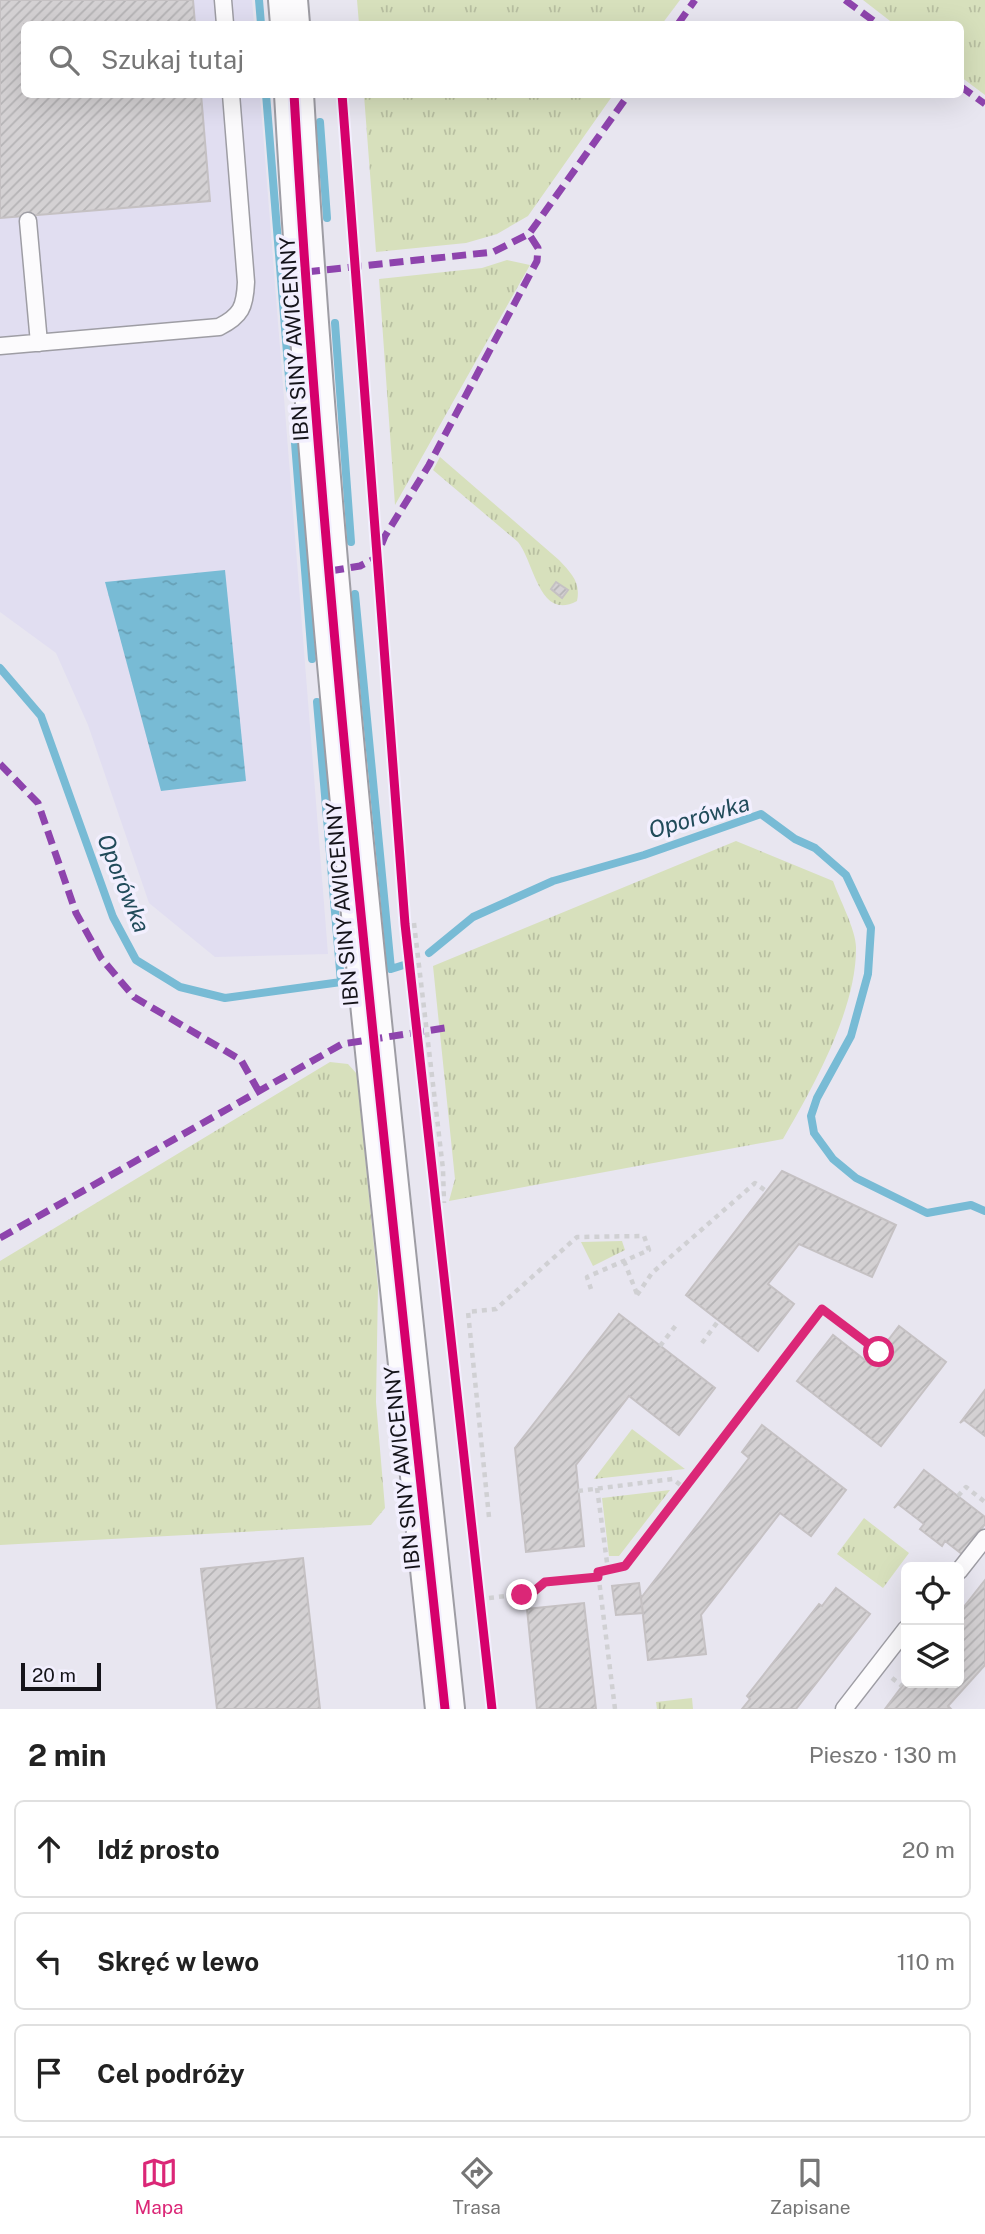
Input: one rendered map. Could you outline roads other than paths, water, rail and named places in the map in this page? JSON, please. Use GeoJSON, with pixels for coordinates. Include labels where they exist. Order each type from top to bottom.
{"type":"FeatureCollection","features":[{"type":"Feature","properties":{"kind":"street"},"geometry":{"type":"LineString","coordinates":[[288,0],[290,21]]}},
{"type":"Feature","properties":{"kind":"street","name":"IBN SINY AWICENNY"},"geometry":{"type":"LineString","coordinates":[[294,98],[351,816],[445,1709]]}},
{"type":"Feature","properties":{"kind":"lane"},"geometry":{"type":"LineString","coordinates":[[223,0],[225,21]]}},
{"type":"Feature","properties":{"kind":"lane"},"geometry":{"type":"LineString","coordinates":[[0,346],[219,327],[240,314],[245,299],[231,98]]}},
{"type":"Feature","properties":{"kind":"lane"},"geometry":{"type":"LineString","coordinates":[[28,221],[38,343]]}},
{"type":"Feature","properties":{"kind":"lane"},"geometry":{"type":"LineString","coordinates":[[964,1565],[985,1538]]}},
{"type":"Feature","properties":{"kind":"lane"},"geometry":{"type":"LineString","coordinates":[[844,1709],[901,1635]]}},
{"type":"Feature","properties":{"kind":"water"},"geometry":{"type":"Polygon","coordinates":[[[225,570],[246,781],[161,791],[105,582],[225,570]]]}},
{"type":"Feature","properties":{"kind":"waterway"},"geometry":{"type":"LineString","coordinates":[[259,0],[261,21]]}},
{"type":"Feature","properties":{"kind":"waterway"},"geometry":{"type":"LineString","coordinates":[[266,98],[290,390]]}},
{"type":"Feature","properties":{"kind":"waterway"},"geometry":{"type":"LineString","coordinates":[[320,122],[327,218]]}},
{"type":"Feature","properties":{"kind":"waterway"},"geometry":{"type":"LineString","coordinates":[[335,323],[351,542]]}},
{"type":"Feature","properties":{"kind":"waterway"},"geometry":{"type":"LineString","coordinates":[[295,443],[312,659]]}},
{"type":"Feature","properties":{"kind":"waterway"},"geometry":{"type":"LineString","coordinates":[[355,594],[391,969],[407,964]]}},
{"type":"Feature","properties":{"kind":"waterway","name":"Oporówka"},"geometry":{"type":"LineString","coordinates":[[0,668],[41,716],[113,917],[136,960],[180,987],[225,998],[341,982],[317,702]]}},
{"type":"Feature","properties":{"kind":"waterway","name":"Oporówka"},"geometry":{"type":"LineString","coordinates":[[429,953],[473,917],[553,881],[644,855],[761,814],[795,839],[815,848],[846,875],[871,928],[868,974],[851,1036],[817,1098],[811,1116],[814,1133],[833,1159],[856,1178],[927,1213],[971,1205],[985,1211]]}}]}
